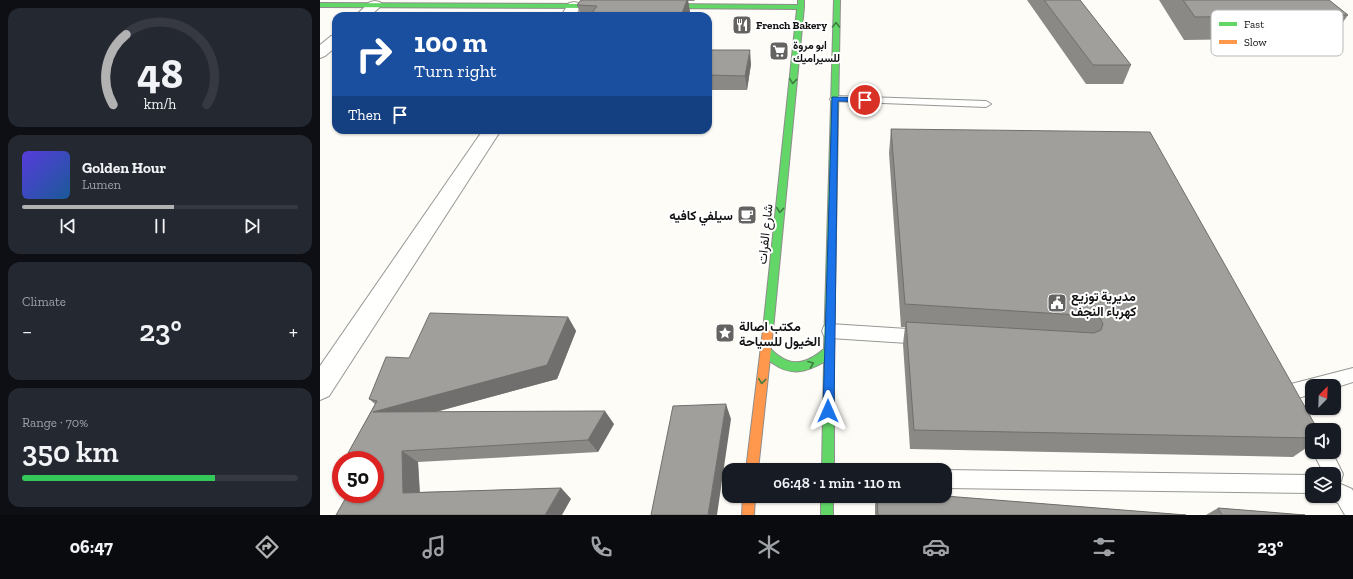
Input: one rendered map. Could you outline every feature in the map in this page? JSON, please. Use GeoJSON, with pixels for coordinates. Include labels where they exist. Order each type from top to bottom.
{"type":"FeatureCollection","features":[{"type":"Feature","properties":{"kind":"main road"},"geometry":{"type":"LineString","coordinates":[[828,463],[829,351],[837,0]]}},
{"type":"Feature","properties":{"kind":"main road"},"geometry":{"type":"LineString","coordinates":[[320,5],[550,3],[571,11],[614,6]]}},
{"type":"Feature","properties":{"kind":"main road"},"geometry":{"type":"LineString","coordinates":[[646,6],[766,3],[801,4]]}},
{"type":"Feature","properties":{"kind":"main road","name":"شارع الفرات"},"geometry":{"type":"LineString","coordinates":[[753,463],[766,351],[801,4]]}},
{"type":"Feature","properties":{"kind":"main road"},"geometry":{"type":"LineString","coordinates":[[766,351],[780,364],[791,368],[813,365],[823,359],[829,351]]}},
{"type":"Feature","properties":{"kind":"main road"},"geometry":{"type":"LineString","coordinates":[[748,515],[749,503]]}},
{"type":"Feature","properties":{"kind":"main road"},"geometry":{"type":"LineString","coordinates":[[827,503],[827,515]]}},
{"type":"Feature","properties":{"kind":"street"},"geometry":{"type":"LineString","coordinates":[[367,12],[375,5]]}},
{"type":"Feature","properties":{"kind":"street"},"geometry":{"type":"LineString","coordinates":[[320,53],[332,42]]}},
{"type":"Feature","properties":{"kind":"street"},"geometry":{"type":"LineString","coordinates":[[320,388],[489,134]]}},
{"type":"Feature","properties":{"kind":"lane"},"geometry":{"type":"LineString","coordinates":[[834,99],[986,104]]}},
{"type":"Feature","properties":{"kind":"lane"},"geometry":{"type":"LineString","coordinates":[[830,331],[939,338]]}},
{"type":"Feature","properties":{"kind":"lane"},"geometry":{"type":"LineString","coordinates":[[1338,379],[1353,375]]}},
{"type":"Feature","properties":{"kind":"lane"},"geometry":{"type":"LineString","coordinates":[[1291,392],[1305,388]]}},
{"type":"Feature","properties":{"kind":"lane"},"geometry":{"type":"LineString","coordinates":[[952,479],[1305,484]]}},
{"type":"Feature","properties":{"kind":"building"},"geometry":{"type":"Polygon","coordinates":[[[581,0],[687,0],[682,12],[593,12],[597,6],[577,5],[581,0]]]}},
{"type":"Feature","properties":{"kind":"building"},"geometry":{"type":"Polygon","coordinates":[[[1044,0],[1080,0],[1131,65],[1093,65],[1044,0]]]}},
{"type":"Feature","properties":{"kind":"building"},"geometry":{"type":"Polygon","coordinates":[[[1183,0],[1329,0],[1342,10],[1211,10],[1211,17],[1195,17],[1183,0]]]}},
{"type":"Feature","properties":{"kind":"building"},"geometry":{"type":"Polygon","coordinates":[[[1343,11],[1348,15],[1343,15],[1343,11]]]}},
{"type":"Feature","properties":{"kind":"building"},"geometry":{"type":"Polygon","coordinates":[[[712,50],[750,50],[745,76],[712,75],[712,50]]]}},
{"type":"Feature","properties":{"kind":"building","name":"مديرية توزيع كهرباء النجف"},"geometry":{"type":"Polygon","coordinates":[[[891,129],[1150,132],[1305,407],[1305,415],[1310,415],[1314,423],[1305,423],[1305,438],[914,430],[906,322],[1094,333],[1101,330],[1103,324],[1100,318],[1093,316],[905,304],[891,129]]]}},
{"type":"Feature","properties":{"kind":"building"},"geometry":{"type":"Polygon","coordinates":[[[430,313],[568,317],[547,365],[373,412],[605,411],[588,440],[402,451],[403,493],[561,488],[545,515],[336,515],[343,503],[384,503],[384,451],[349,451],[377,401],[369,399],[386,357],[409,358],[430,313]]]}},
{"type":"Feature","properties":{"kind":"building"},"geometry":{"type":"Polygon","coordinates":[[[726,404],[708,515],[651,515],[673,406],[726,404]]]}},
{"type":"Feature","properties":{"kind":"building"},"geometry":{"type":"Polygon","coordinates":[[[952,497],[1186,515],[878,515],[877,503],[952,503],[952,497]]]}},
{"type":"Feature","properties":{"kind":"building"},"geometry":{"type":"Polygon","coordinates":[[[1218,508],[1305,515],[1222,515],[1218,508]]]}},
{"type":"Feature","properties":{"kind":"traffic: fast"},"geometry":{"type":"LineString","coordinates":[[768,330],[801,0]]}},
{"type":"Feature","properties":{"kind":"traffic: fast"},"geometry":{"type":"LineString","coordinates":[[828,463],[829,351],[837,0]]}},
{"type":"Feature","properties":{"kind":"traffic: fast"},"geometry":{"type":"LineString","coordinates":[[320,5],[607,6]]}},
{"type":"Feature","properties":{"kind":"traffic: fast"},"geometry":{"type":"LineString","coordinates":[[659,6],[801,7]]}},
{"type":"Feature","properties":{"kind":"traffic: fast"},"geometry":{"type":"LineString","coordinates":[[766,351],[782,364],[797,368],[813,363],[829,351]]}},
{"type":"Feature","properties":{"kind":"traffic: fast"},"geometry":{"type":"LineString","coordinates":[[827,503],[827,515]]}},
{"type":"Feature","properties":{"kind":"traffic: slow"},"geometry":{"type":"LineString","coordinates":[[753,463],[768,330]]}},
{"type":"Feature","properties":{"kind":"traffic: slow"},"geometry":{"type":"LineString","coordinates":[[748,515],[749,503]]}},
{"type":"Feature","properties":{"kind":"place","name":"French Bakery"},"geometry":{"type":"Point","coordinates":[742,25]}},
{"type":"Feature","properties":{"kind":"place","name":"ابو مروة للسيراميك"},"geometry":{"type":"Point","coordinates":[779,51]}},
{"type":"Feature","properties":{"kind":"place","name":"سيلفي كافيه"},"geometry":{"type":"Point","coordinates":[747,215]}},
{"type":"Feature","properties":{"kind":"place","name":"مديرية توزيع كهرباء النجف"},"geometry":{"type":"Point","coordinates":[1057,303]}},
{"type":"Feature","properties":{"kind":"place","name":"مكتب اصالة الخيول للسياحة"},"geometry":{"type":"Point","coordinates":[725,333]}},
{"type":"Feature","properties":{"kind":"route"},"geometry":{"type":"LineString","coordinates":[[828,411],[834,99],[865,100]]}}]}
